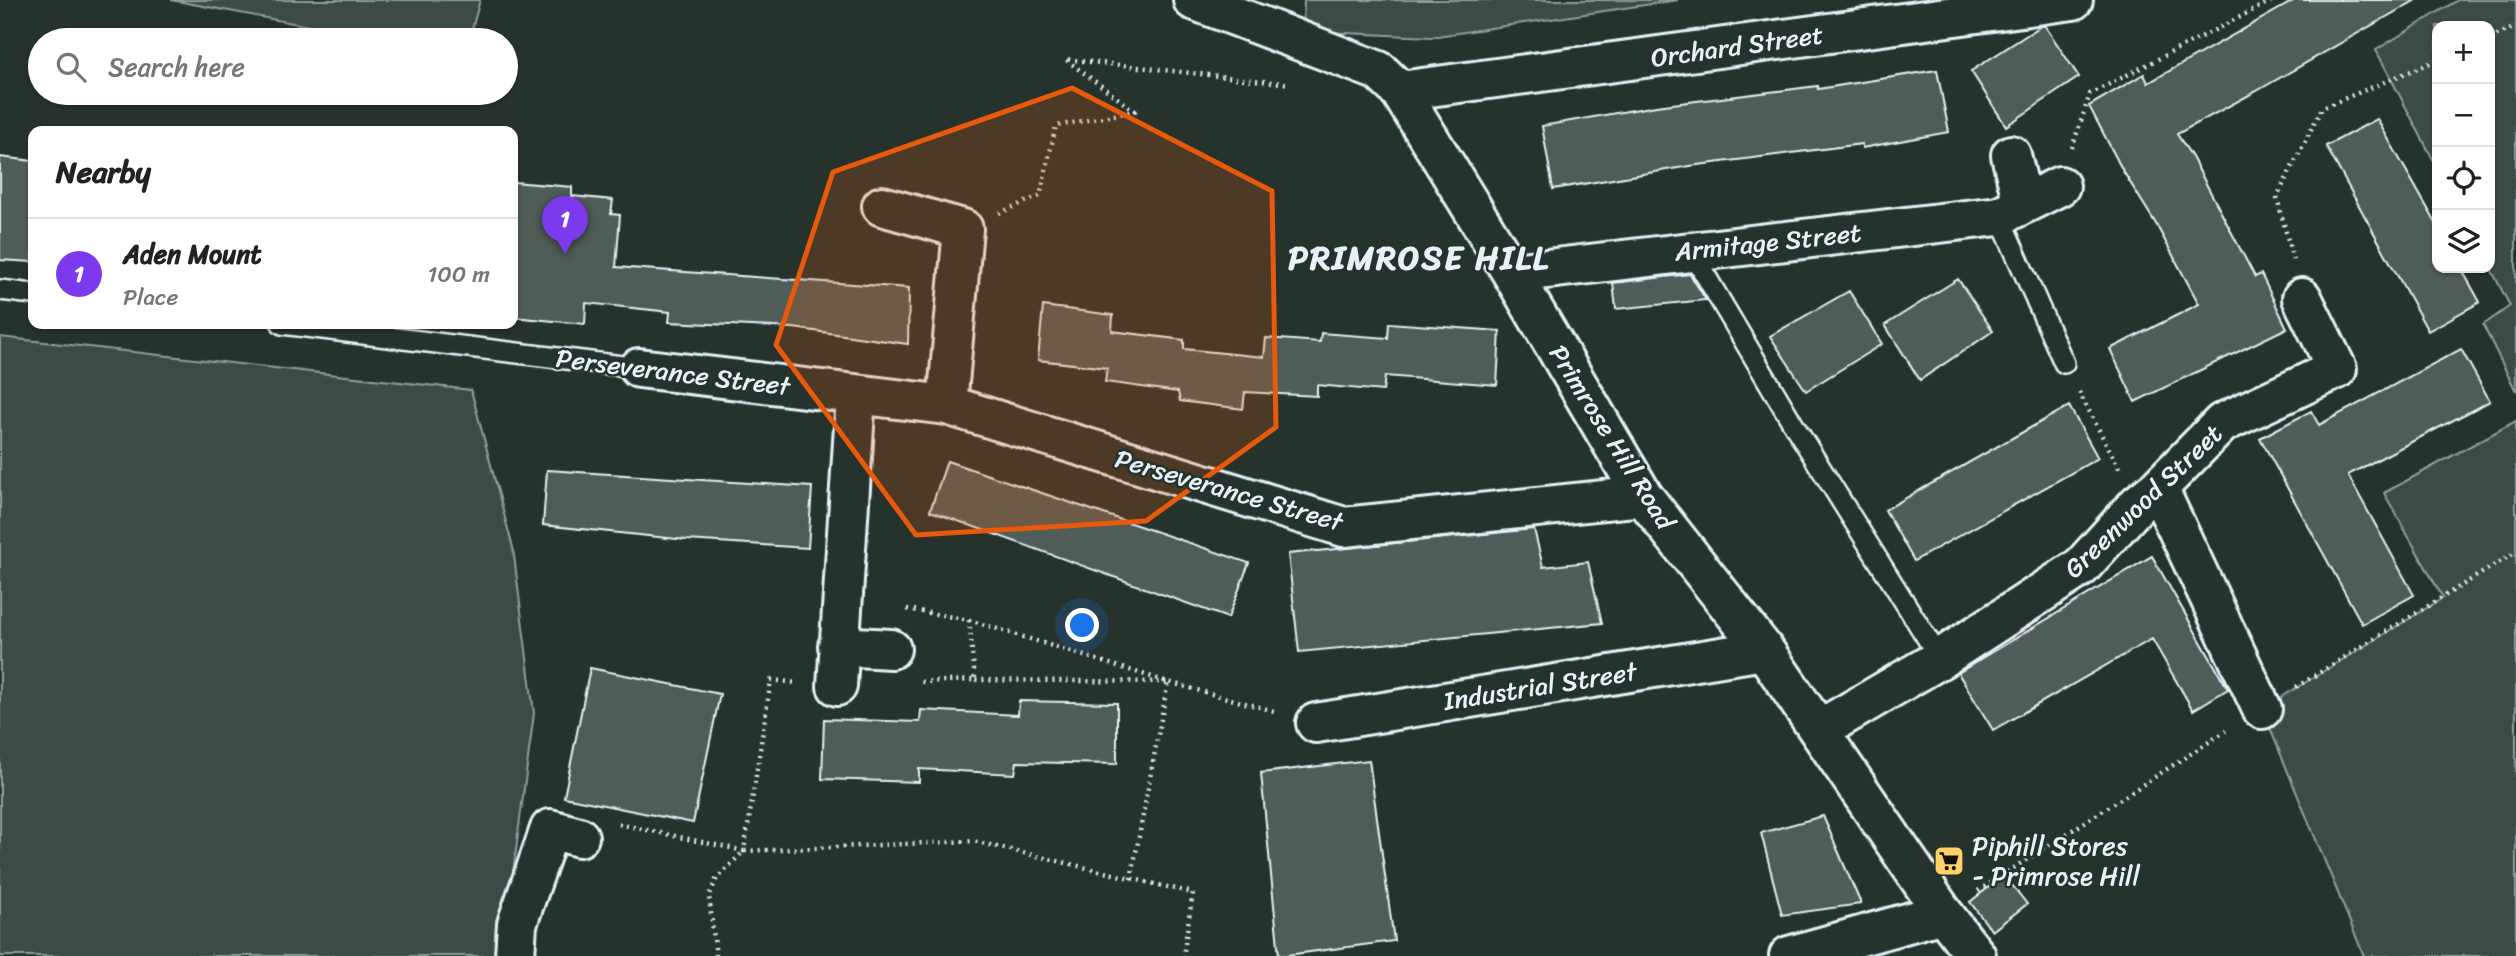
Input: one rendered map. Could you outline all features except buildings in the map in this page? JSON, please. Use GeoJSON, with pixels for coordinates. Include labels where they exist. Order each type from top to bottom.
{"type":"FeatureCollection","features":[{"type":"Feature","properties":{"kind":"street","name":"Primrose Hill Road"},"geometry":{"type":"LineString","coordinates":[[1193,0],[1379,71],[1400,91],[1643,496],[1764,650],[1976,956]]}},
{"type":"Feature","properties":{"kind":"street","name":"Orchard Street"},"geometry":{"type":"LineString","coordinates":[[1400,91],[2073,0]]}},
{"type":"Feature","properties":{"kind":"street"},"geometry":{"type":"LineString","coordinates":[[2011,155],[2011,210]]}},
{"type":"Feature","properties":{"kind":"street","name":"Armitage Street"},"geometry":{"type":"LineString","coordinates":[[1511,273],[2011,210],[2060,186]]}},
{"type":"Feature","properties":{"kind":"street"},"geometry":{"type":"LineString","coordinates":[[882,206],[962,229],[947,405]]}},
{"type":"Feature","properties":{"kind":"street","name":"Greenwood Street"},"geometry":{"type":"LineString","coordinates":[[1819,730],[1940,659],[2081,567],[2222,423],[2337,369],[2302,298]]}},
{"type":"Feature","properties":{"kind":"street","name":"Perseverance Street"},"geometry":{"type":"LineString","coordinates":[[639,368],[947,405],[1345,527],[1643,496]]}},
{"type":"Feature","properties":{"kind":"street"},"geometry":{"type":"LineString","coordinates":[[837,686],[856,396]]}},
{"type":"Feature","properties":{"kind":"street"},"geometry":{"type":"LineString","coordinates":[[2148,496],[2262,709]]}},
{"type":"Feature","properties":{"kind":"street"},"geometry":{"type":"LineString","coordinates":[[838,646],[891,649]]}},
{"type":"Feature","properties":{"kind":"street","name":"Industrial Street"},"geometry":{"type":"LineString","coordinates":[[1317,723],[1764,650]]}},
{"type":"Feature","properties":{"kind":"street"},"geometry":{"type":"LineString","coordinates":[[515,956],[517,924],[550,829],[579,837]]}},
{"type":"Feature","properties":{"kind":"street"},"geometry":{"type":"LineString","coordinates":[[1788,956],[1944,913]]}},
{"type":"Feature","properties":{"kind":"lane"},"geometry":{"type":"LineString","coordinates":[[2011,210],[2064,363]]}},
{"type":"Feature","properties":{"kind":"lane"},"geometry":{"type":"LineString","coordinates":[[1690,251],[1795,427],[1940,659]]}},
{"type":"Feature","properties":{"kind":"lane"},"geometry":{"type":"LineString","coordinates":[[0,290],[28,293]]}},
{"type":"Feature","properties":{"kind":"lane","name":"Perseverance Street"},"geometry":{"type":"LineString","coordinates":[[323,329],[639,368]]}},
{"type":"Feature","properties":{"kind":"path"},"geometry":{"type":"LineString","coordinates":[[2060,186],[2090,94],[2273,0]]}},
{"type":"Feature","properties":{"kind":"path"},"geometry":{"type":"LineString","coordinates":[[2495,36],[2516,27]]}},
{"type":"Feature","properties":{"kind":"path"},"geometry":{"type":"LineString","coordinates":[[962,229],[1040,196],[1056,126],[1135,111],[1065,59],[1302,86]]}},
{"type":"Feature","properties":{"kind":"path"},"geometry":{"type":"LineString","coordinates":[[2302,298],[2277,197],[2322,108],[2432,62]]}},
{"type":"Feature","properties":{"kind":"path"},"geometry":{"type":"LineString","coordinates":[[2064,363],[2148,496]]}},
{"type":"Feature","properties":{"kind":"path"},"geometry":{"type":"LineString","coordinates":[[969,620],[1168,682],[1317,723]]}},
{"type":"Feature","properties":{"kind":"path"},"geometry":{"type":"LineString","coordinates":[[975,680],[1168,682]]}},
{"type":"Feature","properties":{"kind":"path"},"geometry":{"type":"LineString","coordinates":[[1131,879],[1168,682]]}},
{"type":"Feature","properties":{"kind":"path"},"geometry":{"type":"LineString","coordinates":[[579,837],[587,818],[744,851],[973,841],[1194,893],[1183,956]]}},
{"type":"Feature","properties":{"kind":"path"},"geometry":{"type":"LineString","coordinates":[[716,956],[709,896],[718,878],[744,851]]}},
{"type":"Feature","properties":{"kind":"highlighted area"},"geometry":{"type":"Polygon","coordinates":[[[1072,88],[1272,191],[1276,427],[1146,521],[916,535],[776,345],[833,172],[1072,88]]]}},
{"type":"Feature","properties":{"kind":"shaded area"},"geometry":{"type":"Polygon","coordinates":[[[171,0],[480,0],[472,28],[319,28],[171,0]]]}},
{"type":"Feature","properties":{"kind":"shaded area"},"geometry":{"type":"Polygon","coordinates":[[[1304,0],[1678,0],[1431,37],[1303,31],[1304,0]]]}},
{"type":"Feature","properties":{"kind":"shaded area"},"geometry":{"type":"Polygon","coordinates":[[[2458,0],[2516,0],[2516,391],[2483,325],[2510,306],[2493,273],[2495,21],[2432,21],[2432,157],[2376,50],[2458,0]]]}},
{"type":"Feature","properties":{"kind":"shaded area"},"geometry":{"type":"Polygon","coordinates":[[[0,337],[471,390],[513,548],[534,713],[502,956],[0,956],[0,337]]]}},
{"type":"Feature","properties":{"kind":"shaded area"},"geometry":{"type":"Polygon","coordinates":[[[2516,421],[2516,956],[2364,956],[2262,709],[2443,598],[2384,493],[2516,421]]]}},
{"type":"Feature","properties":{"kind":"place","name":"Aden Mount"},"geometry":{"type":"Point","coordinates":[565,254]}},
{"type":"Feature","properties":{"kind":"place","name":"Piphill Stores - Primrose Hill"},"geometry":{"type":"Point","coordinates":[1949,861]}},
{"type":"Feature","properties":{"kind":"district","name":"PRIMROSE HILL"},"geometry":{"type":"Point","coordinates":[1419,258]}}]}
